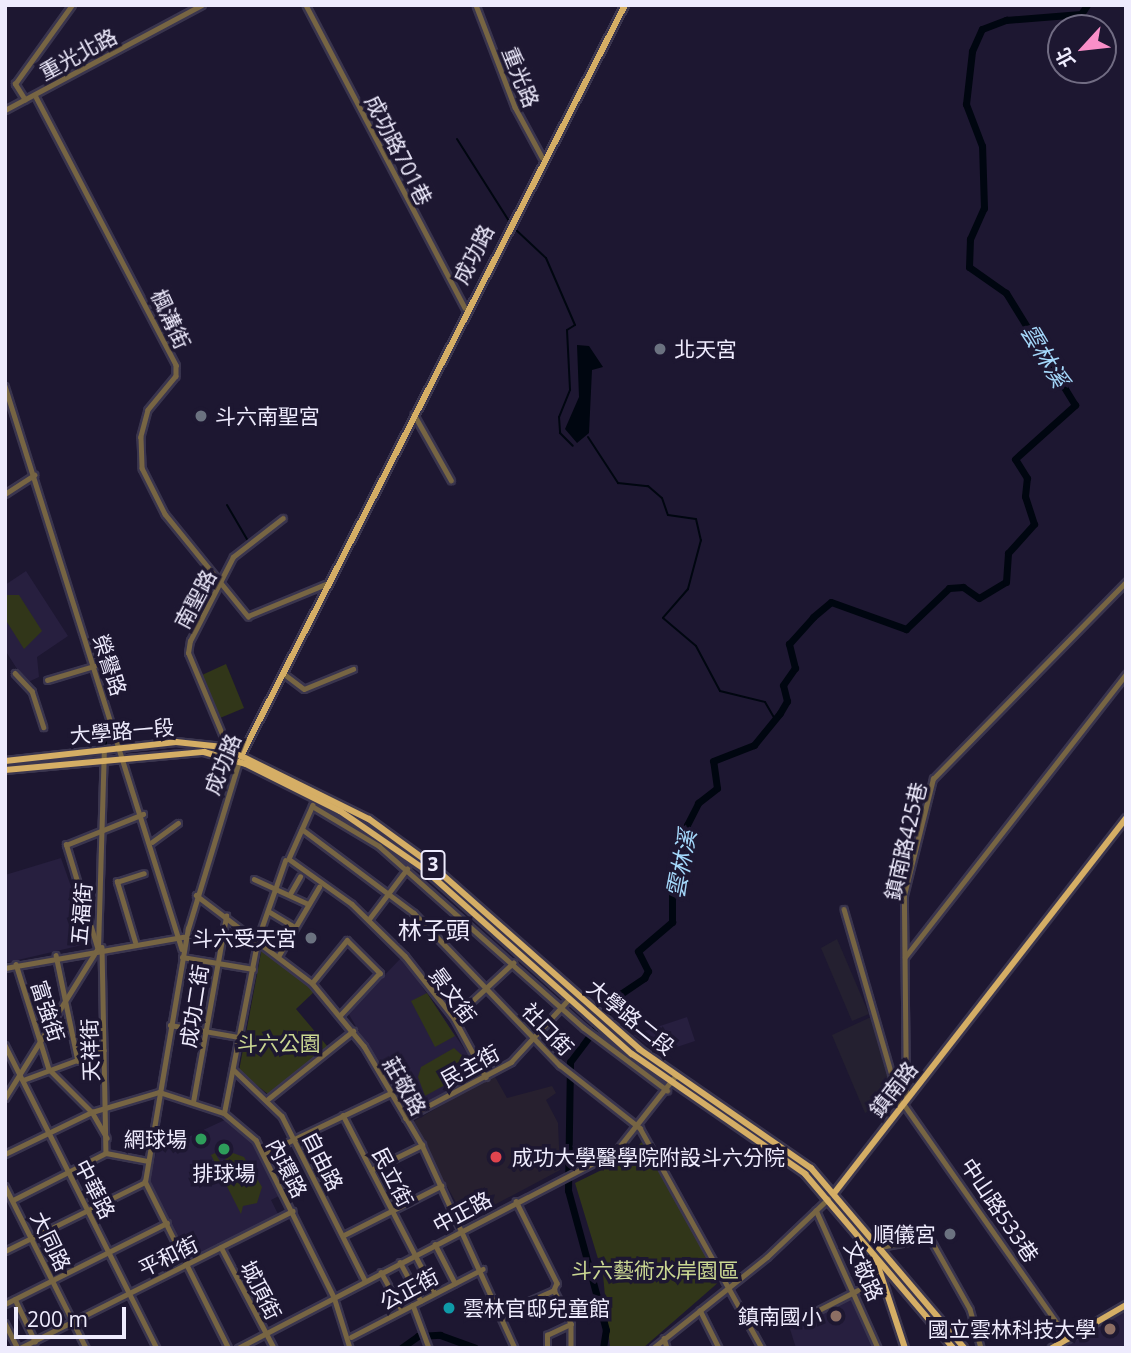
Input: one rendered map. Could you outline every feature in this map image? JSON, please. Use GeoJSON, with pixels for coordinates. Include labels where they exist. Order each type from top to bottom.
{"type":"FeatureCollection","features":[{"type":"Feature","properties":{"kind":"main road","name":"成功路"},"geometry":{"type":"LineString","coordinates":[[240,758],[542,157],[625,5]]}},
{"type":"Feature","properties":{"kind":"main road","name":"大學路一段"},"geometry":{"type":"LineString","coordinates":[[5,761],[176,741],[223,747],[240,758]]}},
{"type":"Feature","properties":{"kind":"main road","name":"大學路一段"},"geometry":{"type":"LineString","coordinates":[[5,770],[124,756],[221,755],[240,758]]}},
{"type":"Feature","properties":{"kind":"main road","name":"大學路二段"},"geometry":{"type":"LineString","coordinates":[[240,758],[399,850],[569,999],[595,1017]]}},
{"type":"Feature","properties":{"kind":"main road","name":"大學路二段"},"geometry":{"type":"LineString","coordinates":[[240,758],[323,792],[403,843],[540,961],[595,1017],[671,1082],[780,1153],[829,1198],[953,1348]]}},
{"type":"Feature","properties":{"kind":"main road","name":"鎮南路"},"geometry":{"type":"LineString","coordinates":[[829,1198],[1126,818]]}},
{"type":"Feature","properties":{"kind":"main road"},"geometry":{"type":"LineString","coordinates":[[399,850],[403,843]]}},
{"type":"Feature","properties":{"kind":"main road"},"geometry":{"type":"LineString","coordinates":[[534,967],[540,961]]}},
{"type":"Feature","properties":{"kind":"main road","name":"大學路二段"},"geometry":{"type":"LineString","coordinates":[[606,1027],[786,1147],[835,1191],[964,1348]]}},
{"type":"Feature","properties":{"kind":"main road"},"geometry":{"type":"LineString","coordinates":[[780,1153],[786,1147]]}},
{"type":"Feature","properties":{"kind":"main road"},"geometry":{"type":"LineString","coordinates":[[880,1247],[873,1252],[905,1348]]}},
{"type":"Feature","properties":{"kind":"main road"},"geometry":{"type":"LineString","coordinates":[[1052,1348],[1126,1305]]}},
{"type":"Feature","properties":{"kind":"street"},"geometry":{"type":"LineString","coordinates":[[25,100],[15,85],[72,5]]}},
{"type":"Feature","properties":{"kind":"street","name":"重光北路"},"geometry":{"type":"LineString","coordinates":[[5,110],[202,5]]}},
{"type":"Feature","properties":{"kind":"street","name":"成功路701巷"},"geometry":{"type":"LineString","coordinates":[[306,5],[465,308]]}},
{"type":"Feature","properties":{"kind":"street","name":"重光路"},"geometry":{"type":"LineString","coordinates":[[476,5],[515,107],[542,157]]}},
{"type":"Feature","properties":{"kind":"street","name":"楓溝街"},"geometry":{"type":"LineString","coordinates":[[35,95],[176,365],[176,376],[148,410],[141,432],[142,468],[175,528],[248,616],[326,584]]}},
{"type":"Feature","properties":{"kind":"street","name":"榮譽路"},"geometry":{"type":"LineString","coordinates":[[5,386],[183,937]]}},
{"type":"Feature","properties":{"kind":"street"},"geometry":{"type":"LineString","coordinates":[[414,413],[452,480]]}},
{"type":"Feature","properties":{"kind":"street"},"geometry":{"type":"LineString","coordinates":[[5,494],[34,475]]}},
{"type":"Feature","properties":{"kind":"street","name":"南聖路"},"geometry":{"type":"LineString","coordinates":[[223,747],[188,653],[233,556],[283,518]]}},
{"type":"Feature","properties":{"kind":"street","name":"鎮南路425巷"},"geometry":{"type":"LineString","coordinates":[[903,1103],[904,895],[933,779],[1126,582]]}},
{"type":"Feature","properties":{"kind":"street"},"geometry":{"type":"LineString","coordinates":[[47,680],[94,666]]}},
{"type":"Feature","properties":{"kind":"street"},"geometry":{"type":"LineString","coordinates":[[283,674],[304,690],[353,669]]}},
{"type":"Feature","properties":{"kind":"street"},"geometry":{"type":"LineString","coordinates":[[15,673],[32,691],[44,727]]}},
{"type":"Feature","properties":{"kind":"street"},"geometry":{"type":"LineString","coordinates":[[905,958],[1126,674]]}},
{"type":"Feature","properties":{"kind":"street"},"geometry":{"type":"LineString","coordinates":[[221,755],[223,747]]}},
{"type":"Feature","properties":{"kind":"street","name":"五福街"},"geometry":{"type":"LineString","coordinates":[[5,1098],[43,1045],[100,948],[104,749]]}},
{"type":"Feature","properties":{"kind":"street","name":"成功路"},"geometry":{"type":"LineString","coordinates":[[145,1182],[183,955],[183,937],[240,758]]}},
{"type":"Feature","properties":{"kind":"street"},"geometry":{"type":"LineString","coordinates":[[224,1112],[258,938],[276,886],[314,803]]}},
{"type":"Feature","properties":{"kind":"street","name":"大學路二段"},"geometry":{"type":"LineString","coordinates":[[314,803],[407,869],[584,1028],[667,1090]]}},
{"type":"Feature","properties":{"kind":"street"},"geometry":{"type":"LineString","coordinates":[[100,948],[66,847],[102,829],[143,814]]}},
{"type":"Feature","properties":{"kind":"street"},"geometry":{"type":"LineString","coordinates":[[152,842],[178,823]]}},
{"type":"Feature","properties":{"kind":"street","name":"社口街"},"geometry":{"type":"LineString","coordinates":[[302,830],[390,893],[487,988],[560,1065],[639,1128],[730,1286],[762,1348]]}},
{"type":"Feature","properties":{"kind":"street","name":"景文街"},"geometry":{"type":"LineString","coordinates":[[287,860],[369,919],[454,1018],[485,1077]]}},
{"type":"Feature","properties":{"kind":"street"},"geometry":{"type":"LineString","coordinates":[[369,919],[407,869]]}},
{"type":"Feature","properties":{"kind":"street"},"geometry":{"type":"LineString","coordinates":[[135,942],[117,882],[144,873]]}},
{"type":"Feature","properties":{"kind":"street"},"geometry":{"type":"LineString","coordinates":[[290,894],[300,877]]}},
{"type":"Feature","properties":{"kind":"street"},"geometry":{"type":"LineString","coordinates":[[254,879],[276,886],[308,904]]}},
{"type":"Feature","properties":{"kind":"street"},"geometry":{"type":"LineString","coordinates":[[279,955],[319,887]]}},
{"type":"Feature","properties":{"kind":"street","name":"莊敬路"},"geometry":{"type":"LineString","coordinates":[[196,895],[258,938],[312,983],[353,1031],[422,1145],[504,1312],[515,1348]]}},
{"type":"Feature","properties":{"kind":"street","name":"中山路533巷"},"geometry":{"type":"LineString","coordinates":[[844,909],[903,1103],[1068,1339]]}},
{"type":"Feature","properties":{"kind":"street"},"geometry":{"type":"LineString","coordinates":[[268,911],[295,927]]}},
{"type":"Feature","properties":{"kind":"street","name":"成功二街"},"geometry":{"type":"LineString","coordinates":[[193,1102],[226,916]]}},
{"type":"Feature","properties":{"kind":"street"},"geometry":{"type":"LineString","coordinates":[[5,968],[56,955],[183,937]]}},
{"type":"Feature","properties":{"kind":"street"},"geometry":{"type":"LineString","coordinates":[[312,983],[347,940],[380,973],[341,1016]]}},
{"type":"Feature","properties":{"kind":"street","name":"天祥街"},"geometry":{"type":"LineString","coordinates":[[100,948],[107,1107],[106,1153]]}},
{"type":"Feature","properties":{"kind":"street"},"geometry":{"type":"LineString","coordinates":[[56,955],[78,1061]]}},
{"type":"Feature","properties":{"kind":"street"},"geometry":{"type":"LineString","coordinates":[[183,955],[253,968]]}},
{"type":"Feature","properties":{"kind":"street"},"geometry":{"type":"LineString","coordinates":[[454,1018],[513,963]]}},
{"type":"Feature","properties":{"kind":"street","name":"富強街"},"geometry":{"type":"LineString","coordinates":[[16,964],[49,1069]]}},
{"type":"Feature","properties":{"kind":"street","name":"民主街"},"geometry":{"type":"LineString","coordinates":[[405,1118],[511,1062],[569,999]]}},
{"type":"Feature","properties":{"kind":"street"},"geometry":{"type":"LineString","coordinates":[[170,1025],[239,1037]]}},
{"type":"Feature","properties":{"kind":"street"},"geometry":{"type":"LineString","coordinates":[[268,1099],[353,1031]]}},
{"type":"Feature","properties":{"kind":"street","name":"中華路"},"geometry":{"type":"LineString","coordinates":[[5,1045],[155,1347]]}},
{"type":"Feature","properties":{"kind":"street"},"geometry":{"type":"LineString","coordinates":[[21,1077],[78,1061],[105,1050]]}},
{"type":"Feature","properties":{"kind":"street"},"geometry":{"type":"LineString","coordinates":[[49,1069],[92,1112],[107,1138]]}},
{"type":"Feature","properties":{"kind":"street","name":"自由路"},"geometry":{"type":"LineString","coordinates":[[234,1070],[268,1099],[296,1139],[365,1280]]}},
{"type":"Feature","properties":{"kind":"street","name":"中正路"},"geometry":{"type":"LineString","coordinates":[[237,1348],[464,1230],[516,1200],[616,1151],[639,1128],[676,1075]]}},
{"type":"Feature","properties":{"kind":"street"},"geometry":{"type":"LineString","coordinates":[[5,1154],[48,1130],[92,1112],[159,1092]]}},
{"type":"Feature","properties":{"kind":"street","name":"內環路"},"geometry":{"type":"LineString","coordinates":[[159,1092],[224,1112],[263,1154],[334,1297],[351,1337],[350,1348]]}},
{"type":"Feature","properties":{"kind":"street"},"geometry":{"type":"LineString","coordinates":[[263,1154],[391,1093]]}},
{"type":"Feature","properties":{"kind":"street","name":"民立街"},"geometry":{"type":"LineString","coordinates":[[343,1115],[435,1293]]}},
{"type":"Feature","properties":{"kind":"street"},"geometry":{"type":"LineString","coordinates":[[372,1170],[422,1145]]}},
{"type":"Feature","properties":{"kind":"street"},"geometry":{"type":"LineString","coordinates":[[13,1200],[106,1153],[148,1161]]}},
{"type":"Feature","properties":{"kind":"street"},"geometry":{"type":"LineString","coordinates":[[5,1251],[145,1182],[228,1348]]}},
{"type":"Feature","properties":{"kind":"street","name":"大同路"},"geometry":{"type":"LineString","coordinates":[[5,1186],[86,1348]]}},
{"type":"Feature","properties":{"kind":"street"},"geometry":{"type":"LineString","coordinates":[[344,1235],[441,1186]]}},
{"type":"Feature","properties":{"kind":"street","name":"鎮南路"},"geometry":{"type":"LineString","coordinates":[[653,1348],[730,1286],[829,1198]]}},
{"type":"Feature","properties":{"kind":"street"},"geometry":{"type":"LineString","coordinates":[[504,1312],[554,1290],[557,1283],[516,1200]]}},
{"type":"Feature","properties":{"kind":"street","name":"文敬路"},"geometry":{"type":"LineString","coordinates":[[816,1210],[858,1290],[878,1348]]}},
{"type":"Feature","properties":{"kind":"street","name":"平和街"},"geometry":{"type":"LineString","coordinates":[[19,1348],[35,1343],[292,1211]]}},
{"type":"Feature","properties":{"kind":"street"},"geometry":{"type":"LineString","coordinates":[[5,1304],[167,1223]]}},
{"type":"Feature","properties":{"kind":"street"},"geometry":{"type":"LineString","coordinates":[[880,1247],[930,1238],[970,1309],[981,1348]]}},
{"type":"Feature","properties":{"kind":"street"},"geometry":{"type":"LineString","coordinates":[[435,1244],[454,1283]]}},
{"type":"Feature","properties":{"kind":"street","name":"城頂街"},"geometry":{"type":"LineString","coordinates":[[221,1247],[274,1348]]}},
{"type":"Feature","properties":{"kind":"street"},"geometry":{"type":"LineString","coordinates":[[400,1262],[421,1301]]}},
{"type":"Feature","properties":{"kind":"street","name":"公正街"},"geometry":{"type":"LineString","coordinates":[[351,1337],[483,1269]]}},
{"type":"Feature","properties":{"kind":"street"},"geometry":{"type":"LineString","coordinates":[[382,1272],[402,1310]]}},
{"type":"Feature","properties":{"kind":"street"},"geometry":{"type":"LineString","coordinates":[[554,1290],[570,1324],[571,1348]]}},
{"type":"Feature","properties":{"kind":"street"},"geometry":{"type":"LineString","coordinates":[[805,1317],[858,1290]]}},
{"type":"Feature","properties":{"kind":"street"},"geometry":{"type":"LineString","coordinates":[[15,1299],[35,1343]]}},
{"type":"Feature","properties":{"kind":"street"},"geometry":{"type":"LineString","coordinates":[[413,1305],[428,1336],[429,1348]]}},
{"type":"Feature","properties":{"kind":"street"},"geometry":{"type":"LineString","coordinates":[[700,1310],[719,1348]]}},
{"type":"Feature","properties":{"kind":"street"},"geometry":{"type":"LineString","coordinates":[[5,1323],[19,1348]]}},
{"type":"Feature","properties":{"kind":"street"},"geometry":{"type":"LineString","coordinates":[[547,1348],[547,1335],[570,1324]]}},
{"type":"Feature","properties":{"kind":"street"},"geometry":{"type":"LineString","coordinates":[[664,1338],[667,1348]]}},
{"type":"Feature","properties":{"kind":"shaded area"},"geometry":{"type":"Polygon","coordinates":[[[577,345],[589,346],[603,367],[592,370],[589,433],[577,443],[565,429],[579,397],[577,345]]]}},
{"type":"Feature","properties":{"kind":"shaded area"},"geometry":{"type":"Polygon","coordinates":[[[26,571],[68,636],[37,657],[39,677],[26,683],[5,650],[5,585],[26,571]]]}},
{"type":"Feature","properties":{"kind":"shaded area"},"geometry":{"type":"Polygon","coordinates":[[[61,858],[91,943],[5,963],[5,875],[61,858]]]}},
{"type":"Feature","properties":{"kind":"shaded area"},"geometry":{"type":"Polygon","coordinates":[[[837,939],[869,1014],[852,1021],[821,948],[837,939]]]}},
{"type":"Feature","properties":{"kind":"shaded area"},"geometry":{"type":"Polygon","coordinates":[[[402,957],[482,1075],[408,1115],[348,1013],[402,957]]]}},
{"type":"Feature","properties":{"kind":"shaded area"},"geometry":{"type":"Polygon","coordinates":[[[687,1017],[695,1041],[659,1053],[633,1035],[687,1017]]]}},
{"type":"Feature","properties":{"kind":"shaded area"},"geometry":{"type":"Polygon","coordinates":[[[871,1017],[894,1100],[865,1113],[832,1035],[871,1017]]]}},
{"type":"Feature","properties":{"kind":"shaded area","name":"成功大學醫學院附設斗六分院"},"geometry":{"type":"Polygon","coordinates":[[[494,1075],[507,1098],[552,1086],[556,1093],[546,1100],[558,1123],[560,1170],[466,1220],[411,1123],[494,1075]]]}},
{"type":"Feature","properties":{"kind":"shaded area"},"geometry":{"type":"Polygon","coordinates":[[[229,1118],[256,1147],[281,1195],[271,1200],[278,1214],[189,1259],[149,1184],[156,1152],[229,1118]]]}},
{"type":"Feature","properties":{"kind":"shaded area","name":"鎮南國小"},"geometry":{"type":"Polygon","coordinates":[[[854,1294],[876,1348],[796,1348],[789,1326],[854,1294]]]}},
{"type":"Feature","properties":{"kind":"shaded area","name":"國立雲林科技大學"},"geometry":{"type":"Polygon","coordinates":[[[1126,1311],[1126,1348],[1063,1348],[1126,1311]]]}},
{"type":"Feature","properties":{"kind":"green space"},"geometry":{"type":"Polygon","coordinates":[[[5,595],[19,595],[42,631],[24,649],[5,619],[5,595]]]}},
{"type":"Feature","properties":{"kind":"green space"},"geometry":{"type":"Polygon","coordinates":[[[226,664],[244,708],[220,718],[202,675],[226,664]]]}},
{"type":"Feature","properties":{"kind":"green space","name":"斗六公園"},"geometry":{"type":"Polygon","coordinates":[[[263,942],[315,991],[296,1009],[328,1047],[269,1095],[239,1071],[263,942]]]}},
{"type":"Feature","properties":{"kind":"green space"},"geometry":{"type":"Polygon","coordinates":[[[427,993],[455,1036],[435,1047],[411,1001],[427,993]]]}},
{"type":"Feature","properties":{"kind":"green space"},"geometry":{"type":"Polygon","coordinates":[[[454,1048],[476,1068],[425,1096],[418,1077],[421,1067],[454,1048]]]}},
{"type":"Feature","properties":{"kind":"green space","name":"斗六藝術水岸園區"},"geometry":{"type":"Polygon","coordinates":[[[642,1142],[720,1281],[643,1348],[610,1348],[603,1275],[575,1183],[622,1160],[642,1142]]]}},
{"type":"Feature","properties":{"kind":"green space"},"geometry":{"type":"Polygon","coordinates":[[[215,1153],[221,1163],[233,1153],[244,1157],[262,1187],[257,1203],[243,1206],[241,1214],[211,1155],[215,1153]]]}},
{"type":"Feature","properties":{"kind":"waterway","name":"雲林溪"},"geometry":{"type":"LineString","coordinates":[[603,1348],[606,1330],[568,1190],[570,1062],[622,993],[644,978],[648,971],[638,951],[672,922],[672,882],[687,825],[698,803],[717,788],[713,761],[754,745],[780,713],[787,701],[783,685],[795,668],[789,644],[813,617],[831,602],[906,629],[949,588],[963,587],[979,598],[1006,582],[1008,553],[1034,524],[1025,496],[1027,478],[1015,459],[1075,405],[1006,293],[969,267],[970,239],[984,208],[982,146],[966,104],[972,51],[982,29],[1006,20],[1081,14],[1087,5]]}},
{"type":"Feature","properties":{"kind":"waterway"},"geometry":{"type":"LineString","coordinates":[[457,139],[511,224]]}},
{"type":"Feature","properties":{"kind":"waterway"},"geometry":{"type":"LineString","coordinates":[[514,228],[546,258],[575,325],[567,330],[570,390],[559,417],[560,433],[573,446]]}},
{"type":"Feature","properties":{"kind":"waterway"},"geometry":{"type":"LineString","coordinates":[[5,396],[106,721],[106,747]]}},
{"type":"Feature","properties":{"kind":"waterway"},"geometry":{"type":"LineString","coordinates":[[588,437],[618,483],[648,486],[662,498],[668,515],[696,519],[701,540],[688,589],[663,618],[696,646],[720,691],[765,702],[775,719]]}},
{"type":"Feature","properties":{"kind":"waterway"},"geometry":{"type":"LineString","coordinates":[[227,505],[248,541]]}},
{"type":"Feature","properties":{"kind":"waterway"},"geometry":{"type":"LineString","coordinates":[[101,947],[106,764]]}},
{"type":"Feature","properties":{"kind":"waterway"},"geometry":{"type":"LineString","coordinates":[[67,1004],[99,952]]}},
{"type":"Feature","properties":{"kind":"waterway"},"geometry":{"type":"LineString","coordinates":[[43,1042],[64,1009]]}},
{"type":"Feature","properties":{"kind":"waterway"},"geometry":{"type":"LineString","coordinates":[[26,1069],[40,1047]]}},
{"type":"Feature","properties":{"kind":"waterway","name":"雲林溪"},"geometry":{"type":"LineString","coordinates":[[401,1348],[418,1336],[440,1335],[475,1348]]}},
{"type":"Feature","properties":{"kind":"place","name":"北天宮"},"geometry":{"type":"Point","coordinates":[660,349]}},
{"type":"Feature","properties":{"kind":"place","name":"斗六南聖宮"},"geometry":{"type":"Point","coordinates":[201,416]}},
{"type":"Feature","properties":{"kind":"place","name":"斗六受天宮"},"geometry":{"type":"Point","coordinates":[311,938]}},
{"type":"Feature","properties":{"kind":"place","name":"網球場"},"geometry":{"type":"Point","coordinates":[201,1139]}},
{"type":"Feature","properties":{"kind":"place","name":"排球場"},"geometry":{"type":"Point","coordinates":[224,1149]}},
{"type":"Feature","properties":{"kind":"place","name":"成功大學醫學院附設斗六分院"},"geometry":{"type":"Point","coordinates":[496,1157]}},
{"type":"Feature","properties":{"kind":"place","name":"順儀宮"},"geometry":{"type":"Point","coordinates":[950,1234]}},
{"type":"Feature","properties":{"kind":"place","name":"雲林官邸兒童館"},"geometry":{"type":"Point","coordinates":[449,1308]}},
{"type":"Feature","properties":{"kind":"place","name":"鎮南國小"},"geometry":{"type":"Point","coordinates":[836,1316]}},
{"type":"Feature","properties":{"kind":"place","name":"國立雲林科技大學"},"geometry":{"type":"Point","coordinates":[1110,1329]}},
{"type":"Feature","properties":{"kind":"district","name":"林子頭"},"geometry":{"type":"Point","coordinates":[434,930]}}]}
